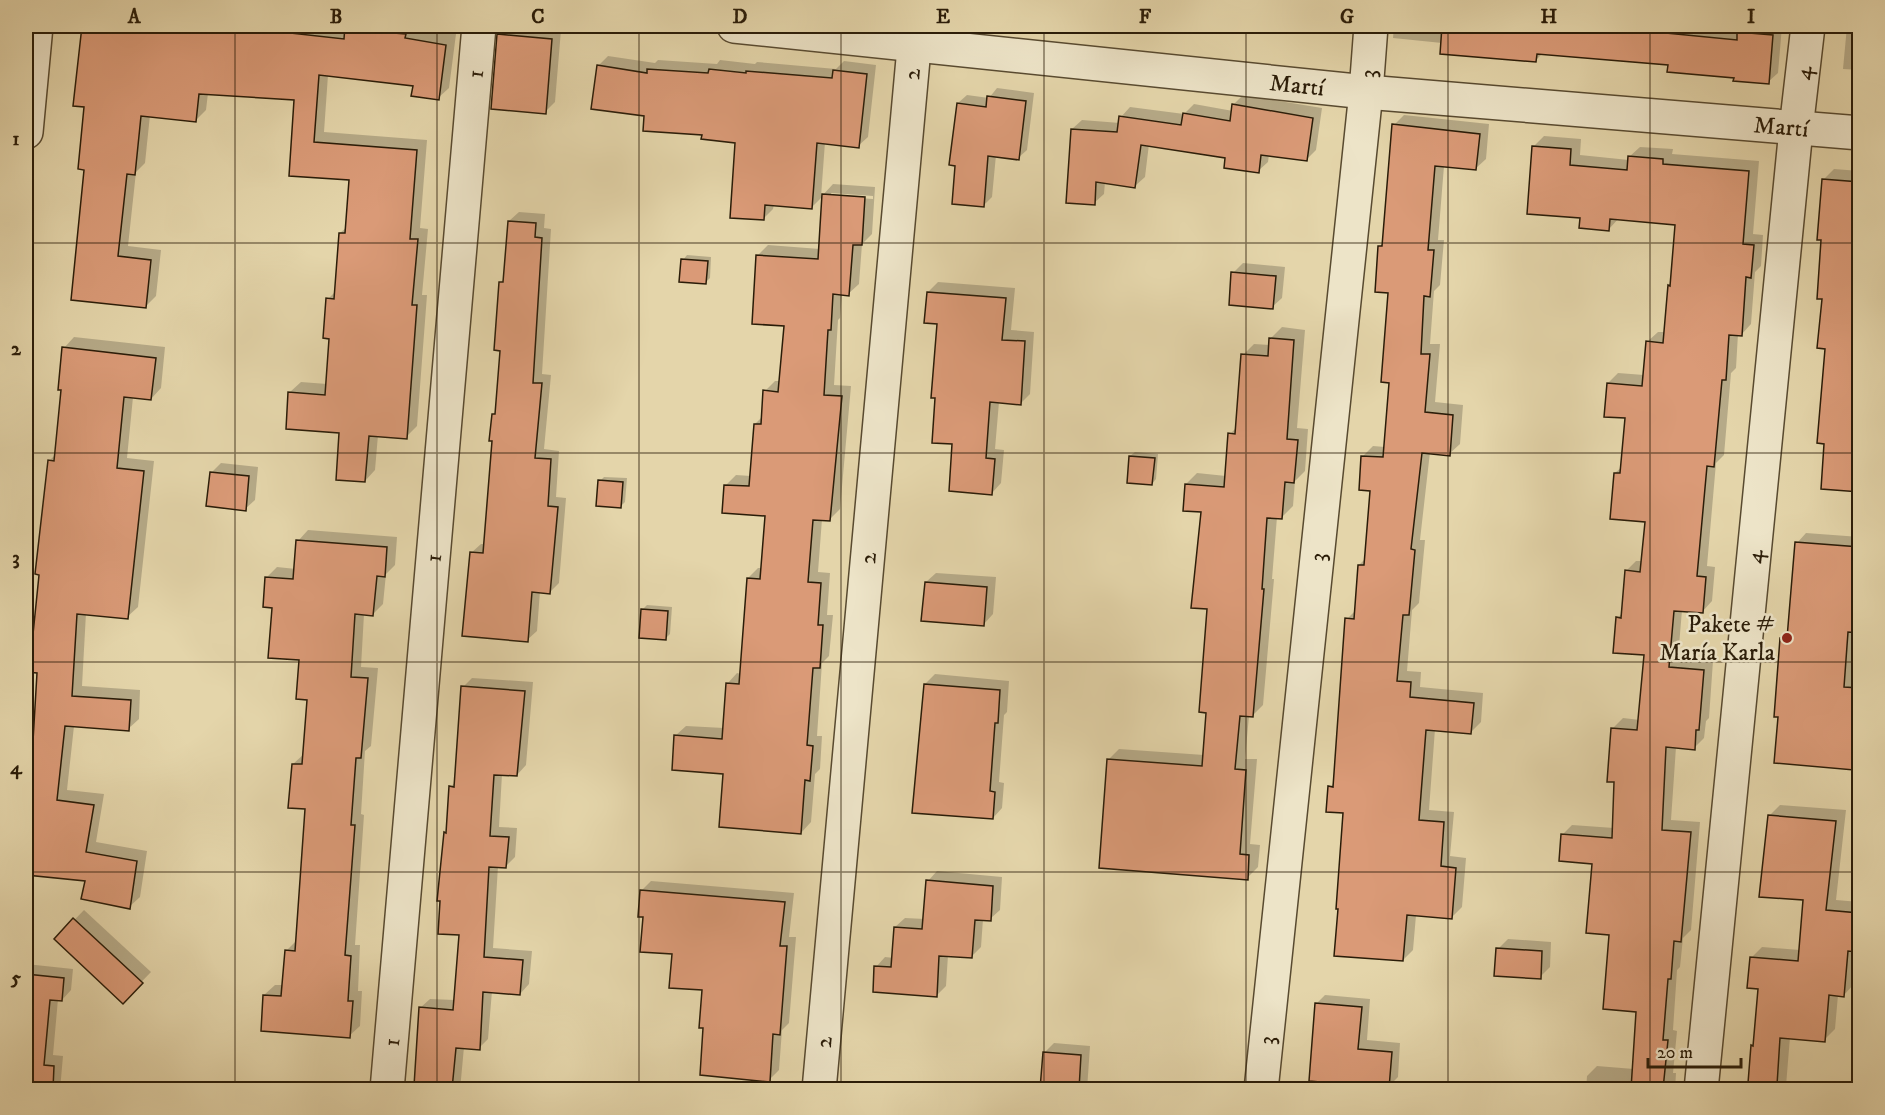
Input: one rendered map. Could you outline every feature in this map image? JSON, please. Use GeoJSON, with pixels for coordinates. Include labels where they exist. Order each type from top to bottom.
{"type":"FeatureCollection","features":[{"type":"Feature","properties":{"kind":"street"},"geometry":{"type":"LineString","coordinates":[[26,132],[36,26]]}},
{"type":"Feature","properties":{"kind":"street","name":"1"},"geometry":{"type":"LineString","coordinates":[[387,1089],[479,26]]}},
{"type":"Feature","properties":{"kind":"street","name":"Martí"},"geometry":{"type":"LineString","coordinates":[[734,26],[915,35],[1366,92],[1860,134]]}},
{"type":"Feature","properties":{"kind":"street","name":"3"},"geometry":{"type":"LineString","coordinates":[[1261,1089],[1366,92],[1371,26]]}},
{"type":"Feature","properties":{"kind":"street","name":"4"},"geometry":{"type":"LineString","coordinates":[[1701,1089],[1808,26]]}},
{"type":"Feature","properties":{"kind":"street","name":"2"},"geometry":{"type":"LineString","coordinates":[[819,1089],[915,35]]}},
{"type":"Feature","properties":{"kind":"building"},"geometry":{"type":"Polygon","coordinates":[[[82,26],[253,26],[253,29],[344,39],[345,26],[370,26],[370,31],[406,34],[405,38],[446,45],[439,100],[411,96],[413,86],[319,75],[314,142],[417,150],[410,239],[418,239],[412,305],[417,305],[407,439],[369,436],[365,482],[336,480],[339,433],[286,429],[288,392],[325,395],[329,339],[323,338],[326,298],[334,299],[339,233],[345,233],[349,180],[289,176],[294,100],[199,94],[196,122],[141,116],[135,175],[127,174],[118,256],[151,260],[146,308],[71,300],[84,170],[78,169],[84,107],[73,106],[82,26]]]}},
{"type":"Feature","properties":{"kind":"building"},"geometry":{"type":"Polygon","coordinates":[[[1442,26],[1625,26],[1625,29],[1737,40],[1737,32],[1773,35],[1769,84],[1733,81],[1734,78],[1667,72],[1668,65],[1537,54],[1536,62],[1440,54],[1442,26]]]}},
{"type":"Feature","properties":{"kind":"building"},"geometry":{"type":"Polygon","coordinates":[[[497,34],[552,39],[546,114],[491,109],[497,34]]]}},
{"type":"Feature","properties":{"kind":"building"},"geometry":{"type":"Polygon","coordinates":[[[597,65],[647,73],[647,69],[708,73],[709,69],[832,78],[833,70],[867,74],[859,148],[817,143],[812,209],[765,205],[764,220],[730,218],[735,143],[701,139],[702,135],[643,131],[644,116],[591,109],[597,65]]]}},
{"type":"Feature","properties":{"kind":"building"},"geometry":{"type":"Polygon","coordinates":[[[987,96],[1026,101],[1019,160],[988,156],[984,207],[952,204],[955,166],[949,165],[957,103],[986,107],[987,96]]]}},
{"type":"Feature","properties":{"kind":"building"},"geometry":{"type":"Polygon","coordinates":[[[1232,104],[1313,118],[1307,161],[1261,155],[1259,173],[1224,168],[1225,158],[1141,145],[1135,188],[1096,182],[1095,205],[1066,203],[1071,129],[1117,132],[1119,116],[1181,125],[1183,113],[1230,121],[1232,104]]]}},
{"type":"Feature","properties":{"kind":"building"},"geometry":{"type":"Polygon","coordinates":[[[1392,124],[1480,134],[1476,170],[1435,166],[1428,250],[1434,250],[1430,297],[1424,296],[1421,354],[1430,354],[1425,412],[1453,415],[1450,456],[1422,453],[1411,549],[1415,550],[1409,615],[1403,615],[1397,681],[1411,682],[1410,697],[1474,703],[1471,734],[1426,730],[1419,820],[1444,822],[1441,866],[1456,868],[1452,919],[1407,915],[1403,961],[1334,956],[1343,813],[1326,812],[1328,786],[1333,787],[1345,618],[1354,619],[1358,565],[1364,565],[1370,491],[1359,490],[1361,456],[1383,457],[1389,383],[1381,382],[1388,293],[1375,292],[1378,246],[1382,246],[1392,124]]]}},
{"type":"Feature","properties":{"kind":"building"},"geometry":{"type":"Polygon","coordinates":[[[1532,146],[1571,149],[1570,165],[1627,170],[1628,156],[1663,159],[1663,164],[1749,171],[1743,244],[1754,245],[1751,278],[1746,277],[1742,336],[1729,335],[1726,380],[1722,380],[1714,467],[1707,466],[1697,576],[1706,577],[1703,613],[1674,611],[1669,667],[1704,670],[1695,750],[1666,747],[1662,830],[1691,832],[1681,942],[1674,941],[1671,979],[1668,979],[1663,1040],[1668,1040],[1663,1089],[1631,1089],[1636,1012],[1603,1009],[1609,935],[1586,933],[1592,864],[1559,861],[1561,834],[1612,838],[1614,782],[1607,782],[1611,728],[1637,730],[1644,655],[1613,653],[1616,617],[1621,618],[1625,570],[1640,572],[1645,522],[1610,519],[1614,473],[1620,473],[1625,418],[1604,417],[1607,383],[1642,386],[1646,341],[1663,343],[1675,225],[1610,219],[1609,231],[1579,228],[1580,218],[1527,214],[1532,146]]]}},
{"type":"Feature","properties":{"kind":"building"},"geometry":{"type":"Polygon","coordinates":[[[1822,179],[1860,182],[1860,492],[1821,489],[1824,444],[1817,443],[1825,349],[1817,348],[1822,299],[1817,299],[1821,240],[1817,240],[1822,179]]]}},
{"type":"Feature","properties":{"kind":"building"},"geometry":{"type":"Polygon","coordinates":[[[822,194],[865,197],[862,245],[853,245],[849,296],[833,294],[831,330],[828,330],[824,395],[842,396],[830,521],[813,520],[808,582],[821,583],[818,625],[823,625],[820,668],[813,668],[807,745],[813,746],[810,781],[805,780],[801,834],[719,827],[723,774],[672,770],[674,735],[722,739],[726,683],[739,684],[747,578],[760,579],[765,516],[722,513],[724,485],[749,486],[754,424],[761,424],[763,390],[778,392],[784,326],[752,324],[756,255],[818,259],[822,194]]]}},
{"type":"Feature","properties":{"kind":"building"},"geometry":{"type":"Polygon","coordinates":[[[508,221],[536,223],[535,237],[542,238],[533,383],[542,383],[535,458],[551,459],[548,506],[558,507],[550,594],[532,592],[528,642],[462,636],[470,552],[483,553],[492,441],[489,441],[492,414],[495,414],[500,351],[494,350],[499,282],[503,282],[508,221]]]}},
{"type":"Feature","properties":{"kind":"building"},"geometry":{"type":"Polygon","coordinates":[[[681,259],[708,261],[706,284],[679,282],[681,259]]]}},
{"type":"Feature","properties":{"kind":"building"},"geometry":{"type":"Polygon","coordinates":[[[1231,272],[1276,276],[1273,309],[1229,305],[1231,272]]]}},
{"type":"Feature","properties":{"kind":"building"},"geometry":{"type":"Polygon","coordinates":[[[927,292],[1006,298],[1002,340],[1025,341],[1021,405],[990,402],[986,458],[995,459],[992,495],[949,491],[952,444],[932,443],[935,398],[931,398],[937,324],[924,323],[927,292]]]}},
{"type":"Feature","properties":{"kind":"building"},"geometry":{"type":"Polygon","coordinates":[[[1269,338],[1294,340],[1287,439],[1298,440],[1294,483],[1285,482],[1282,519],[1267,518],[1262,589],[1264,589],[1253,717],[1240,716],[1235,769],[1246,770],[1240,854],[1249,855],[1248,880],[1099,868],[1107,759],[1202,766],[1206,713],[1199,712],[1207,609],[1191,608],[1201,512],[1183,511],[1185,484],[1224,487],[1228,433],[1235,434],[1241,354],[1268,356],[1269,338]]]}},
{"type":"Feature","properties":{"kind":"building"},"geometry":{"type":"Polygon","coordinates":[[[62,347],[156,358],[151,400],[124,397],[117,468],[144,471],[128,619],[77,614],[72,696],[131,700],[129,731],[65,726],[57,800],[94,805],[86,852],[137,861],[130,909],[81,899],[85,881],[26,875],[26,740],[33,741],[37,673],[26,672],[27,644],[32,644],[39,575],[35,574],[48,460],[54,461],[61,390],[58,390],[62,347]]]}},
{"type":"Feature","properties":{"kind":"building"},"geometry":{"type":"Polygon","coordinates":[[[1129,456],[1155,458],[1152,485],[1127,483],[1129,456]]]}},
{"type":"Feature","properties":{"kind":"building"},"geometry":{"type":"Polygon","coordinates":[[[210,472],[249,476],[246,511],[206,506],[210,472]]]}},
{"type":"Feature","properties":{"kind":"building"},"geometry":{"type":"Polygon","coordinates":[[[598,480],[623,482],[621,508],[596,506],[598,480]]]}},
{"type":"Feature","properties":{"kind":"building"},"geometry":{"type":"Polygon","coordinates":[[[296,540],[387,547],[385,577],[377,576],[373,616],[355,614],[351,677],[368,678],[361,758],[356,758],[351,825],[355,825],[345,955],[351,956],[348,1001],[353,1001],[350,1038],[261,1031],[263,995],[281,996],[285,950],[295,951],[305,809],[288,808],[292,764],[302,764],[307,700],[296,699],[299,660],[268,658],[272,608],[263,607],[265,577],[293,579],[296,540]]]}},
{"type":"Feature","properties":{"kind":"building"},"geometry":{"type":"Polygon","coordinates":[[[1795,542],[1860,547],[1860,633],[1848,632],[1844,687],[1860,688],[1860,724],[1858,724],[1854,770],[1774,763],[1778,717],[1774,717],[1780,638],[1787,638],[1795,542]]]}},
{"type":"Feature","properties":{"kind":"building"},"geometry":{"type":"Polygon","coordinates":[[[925,582],[987,587],[984,626],[921,621],[925,582]]]}},
{"type":"Feature","properties":{"kind":"building"},"geometry":{"type":"Polygon","coordinates":[[[641,609],[668,611],[666,640],[639,638],[641,609]]]}},
{"type":"Feature","properties":{"kind":"building"},"geometry":{"type":"Polygon","coordinates":[[[924,684],[1000,690],[990,791],[995,792],[993,819],[912,813],[924,684]]]}},
{"type":"Feature","properties":{"kind":"building"},"geometry":{"type":"Polygon","coordinates":[[[461,686],[525,691],[517,776],[494,775],[490,836],[509,837],[506,868],[489,867],[484,957],[523,960],[520,995],[483,992],[480,1050],[456,1048],[452,1089],[414,1086],[419,1007],[453,1010],[459,935],[438,934],[440,901],[437,901],[444,832],[446,833],[449,786],[454,787],[461,686]]]}},
{"type":"Feature","properties":{"kind":"building"},"geometry":{"type":"Polygon","coordinates":[[[1768,815],[1836,821],[1826,910],[1859,913],[1856,952],[1848,951],[1844,997],[1829,995],[1825,1042],[1780,1038],[1777,1085],[1748,1083],[1758,989],[1747,988],[1750,957],[1798,961],[1803,900],[1759,897],[1768,815]]]}},
{"type":"Feature","properties":{"kind":"building"},"geometry":{"type":"Polygon","coordinates":[[[926,880],[993,886],[991,921],[975,920],[972,958],[939,956],[937,997],[873,992],[874,966],[891,967],[894,927],[922,929],[926,880]]]}},
{"type":"Feature","properties":{"kind":"building"},"geometry":{"type":"Polygon","coordinates":[[[640,890],[785,902],[780,946],[787,946],[780,1035],[773,1034],[770,1082],[700,1075],[703,1028],[699,1028],[702,990],[669,988],[672,954],[640,952],[643,917],[638,917],[640,890]]]}},
{"type":"Feature","properties":{"kind":"building"},"geometry":{"type":"Polygon","coordinates":[[[73,918],[143,983],[123,1004],[54,939],[73,918]]]}},
{"type":"Feature","properties":{"kind":"building"},"geometry":{"type":"Polygon","coordinates":[[[1496,948],[1542,951],[1541,979],[1494,976],[1496,948]]]}},
{"type":"Feature","properties":{"kind":"building"},"geometry":{"type":"Polygon","coordinates":[[[26,974],[64,978],[62,1001],[50,1000],[44,1065],[54,1066],[53,1089],[26,1089],[26,974]]]}},
{"type":"Feature","properties":{"kind":"building"},"geometry":{"type":"Polygon","coordinates":[[[1315,1003],[1362,1007],[1358,1049],[1392,1052],[1389,1088],[1309,1081],[1315,1003]]]}},
{"type":"Feature","properties":{"kind":"building"},"geometry":{"type":"Polygon","coordinates":[[[1043,1052],[1081,1055],[1079,1089],[1040,1089],[1043,1052]]]}},
{"type":"Feature","properties":{"kind":"place","name":"Pakete # María Karla"},"geometry":{"type":"Point","coordinates":[1787,638]}}]}
